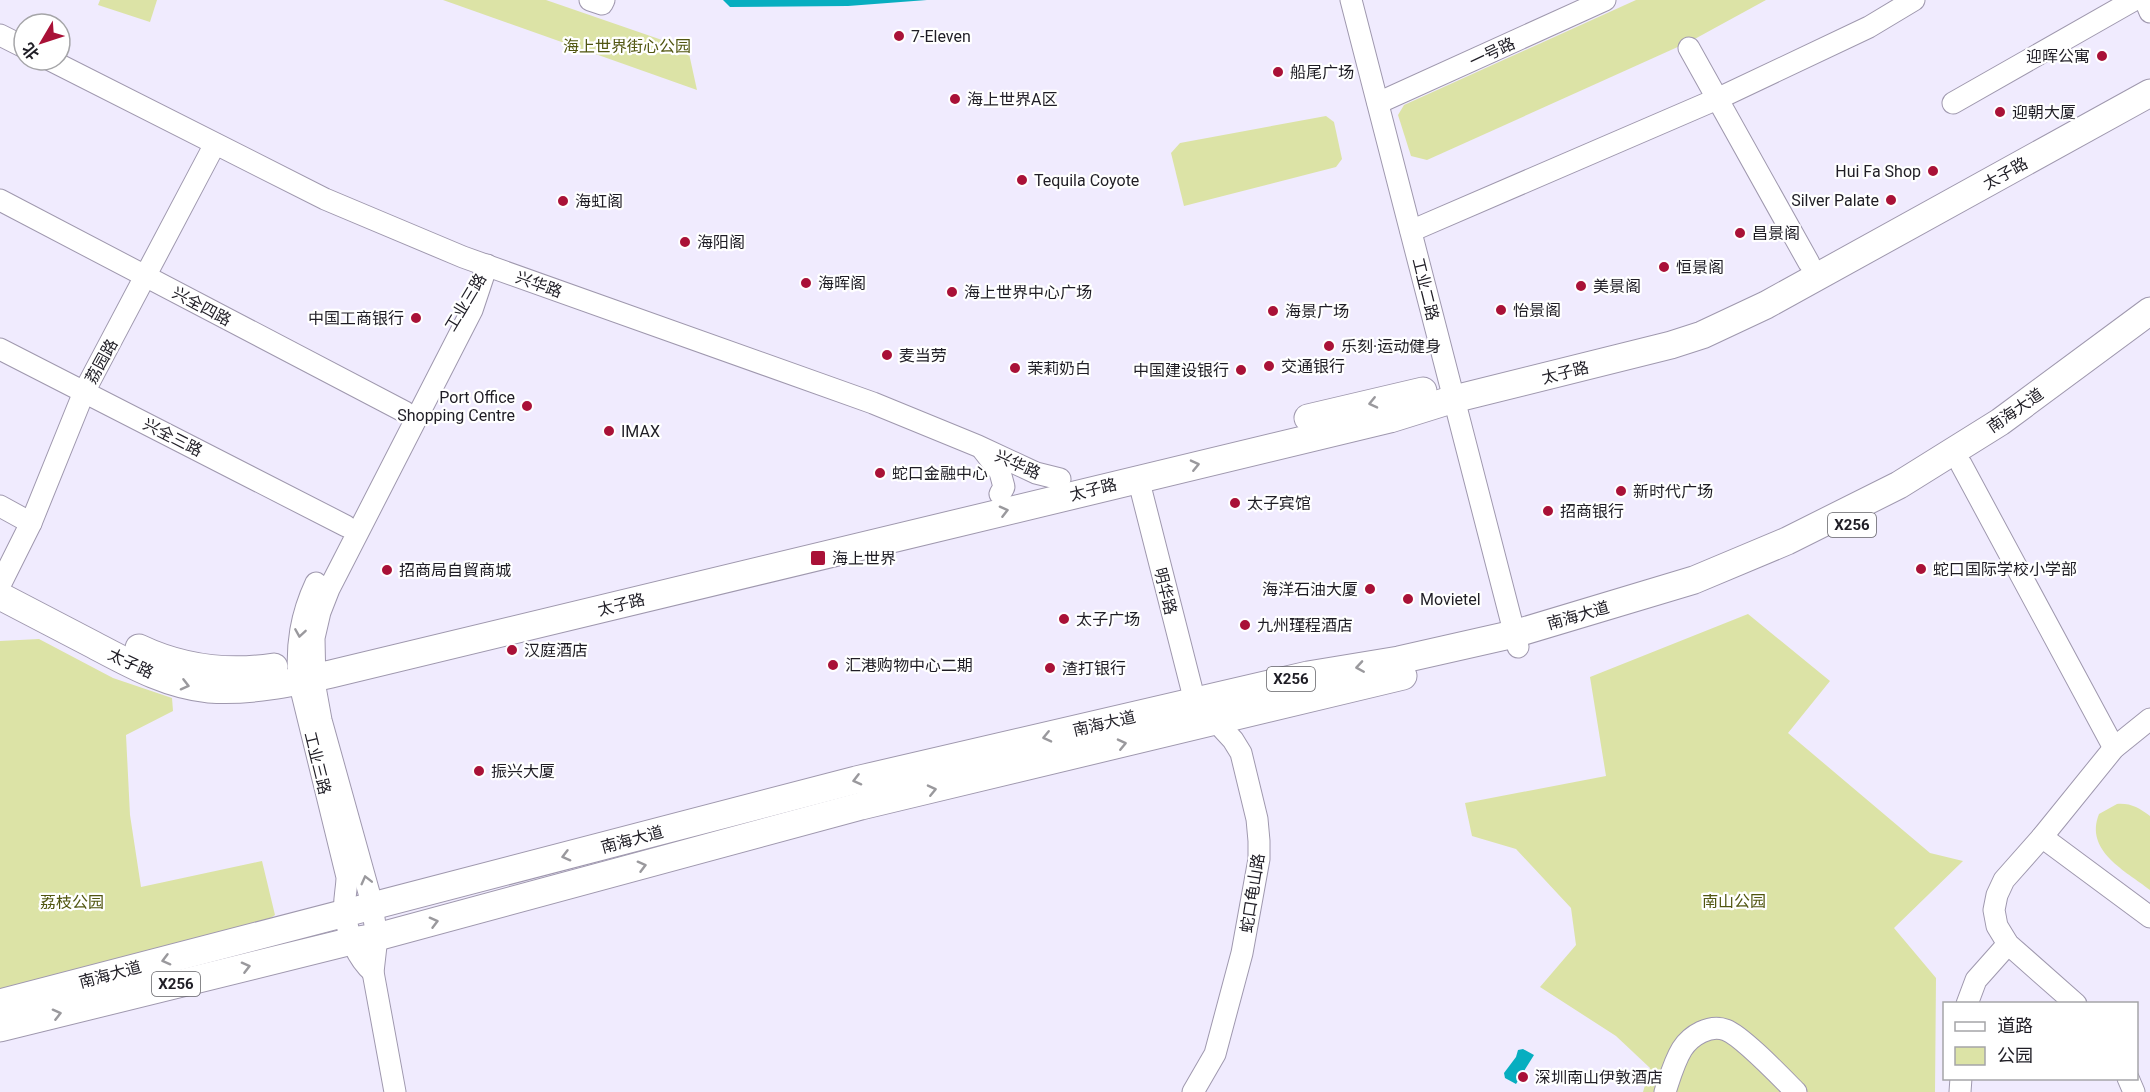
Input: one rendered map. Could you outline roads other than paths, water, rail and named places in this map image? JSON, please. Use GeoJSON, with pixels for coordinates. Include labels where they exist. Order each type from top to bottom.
{"type":"FeatureCollection","features":[{"type":"Feature","properties":{"kind":"main road","name":"太子路"},"geometry":{"type":"LineString","coordinates":[[306,671],[1389,418],[1452,392],[1668,331],[1724,308],[1809,263],[2150,74]]}},
{"type":"Feature","properties":{"kind":"main road","name":"太子路"},"geometry":{"type":"LineString","coordinates":[[1,585],[128,663],[180,684],[224,690],[258,687],[362,650],[1060,479],[1452,392],[1646,352],[1702,335],[1766,305],[2150,93]]}},
{"type":"Feature","properties":{"kind":"main road","name":"南海大道"},"geometry":{"type":"LineString","coordinates":[[0,1028],[365,939],[861,807],[1216,722],[1516,640],[1744,561],[1857,507],[1899,485],[2000,422],[2150,311]]}},
{"type":"Feature","properties":{"kind":"main road","name":"南海大道"},"geometry":{"type":"LineString","coordinates":[[0,1004],[344,912],[372,907],[856,780],[1308,675],[1516,640],[1635,614],[1751,572],[1854,525],[1961,464],[2055,400],[2150,329]]}},
{"type":"Feature","properties":{"kind":"street","name":"工业二路"},"geometry":{"type":"LineString","coordinates":[[1351,0],[1516,640]]}},
{"type":"Feature","properties":{"kind":"street","name":"一号路"},"geometry":{"type":"LineString","coordinates":[[1378,103],[1605,0]]}},
{"type":"Feature","properties":{"kind":"street"},"geometry":{"type":"LineString","coordinates":[[1411,231],[1717,99],[1869,27],[1914,0]]}},
{"type":"Feature","properties":{"kind":"street"},"geometry":{"type":"LineString","coordinates":[[1953,104],[2134,0]]}},
{"type":"Feature","properties":{"kind":"street"},"geometry":{"type":"LineString","coordinates":[[2145,0],[2150,12]]}},
{"type":"Feature","properties":{"kind":"street"},"geometry":{"type":"LineString","coordinates":[[1689,48],[1809,263]]}},
{"type":"Feature","properties":{"kind":"street","name":"兴华路"},"geometry":{"type":"LineString","coordinates":[[72,71],[324,199],[487,265],[873,404],[978,446],[1036,473],[1060,479]]}},
{"type":"Feature","properties":{"kind":"street","name":"荔园路"},"geometry":{"type":"LineString","coordinates":[[1,585],[31,523],[84,392],[147,277],[215,144]]}},
{"type":"Feature","properties":{"kind":"street","name":"兴全四路"},"geometry":{"type":"LineString","coordinates":[[0,200],[405,412]]}},
{"type":"Feature","properties":{"kind":"street","name":"工业三路"},"geometry":{"type":"LineString","coordinates":[[395,1092],[373,972],[359,957],[372,907],[366,878],[298,638],[304,613],[316,584],[461,304],[487,265]]}},
{"type":"Feature","properties":{"kind":"street","name":"工业三路"},"geometry":{"type":"LineString","coordinates":[[365,939],[344,912],[348,889],[344,864],[306,715],[306,671],[317,622],[326,596],[472,310],[487,265]]}},
{"type":"Feature","properties":{"kind":"street","name":"兴全三路"},"geometry":{"type":"LineString","coordinates":[[0,349],[346,526]]}},
{"type":"Feature","properties":{"kind":"street","name":"兴华路"},"geometry":{"type":"LineString","coordinates":[[978,446],[1002,476],[1004,487],[1000,494]]}},
{"type":"Feature","properties":{"kind":"street"},"geometry":{"type":"LineString","coordinates":[[1961,464],[2114,748]]}},
{"type":"Feature","properties":{"kind":"street","name":"明华路"},"geometry":{"type":"LineString","coordinates":[[1138,478],[1188,677],[1198,702]]}},
{"type":"Feature","properties":{"kind":"street"},"geometry":{"type":"LineString","coordinates":[[0,506],[31,523]]}},
{"type":"Feature","properties":{"kind":"street","name":"蛇口龟山路"},"geometry":{"type":"LineString","coordinates":[[1193,1092],[1215,1054],[1242,952],[1259,859],[1257,819],[1241,753],[1198,702]]}},
{"type":"Feature","properties":{"kind":"street"},"geometry":{"type":"LineString","coordinates":[[2074,1002],[2008,944],[1997,926],[1994,910],[1997,895],[2004,880],[2114,748],[2150,719]]}},
{"type":"Feature","properties":{"kind":"street"},"geometry":{"type":"LineString","coordinates":[[2042,837],[2150,917]]}},
{"type":"Feature","properties":{"kind":"street"},"geometry":{"type":"LineString","coordinates":[[1968,1002],[1976,980],[2008,944]]}},
{"type":"Feature","properties":{"kind":"street"},"geometry":{"type":"LineString","coordinates":[[1665,1092],[1683,1047],[1693,1035],[1709,1029],[1725,1029],[1739,1038],[1796,1092]]}},
{"type":"Feature","properties":{"kind":"water"},"geometry":{"type":"Polygon","coordinates":[[[723,0],[927,0],[848,6],[730,7],[723,0]]]}},
{"type":"Feature","properties":{"kind":"water"},"geometry":{"type":"Polygon","coordinates":[[[1523,1049],[1534,1055],[1516,1084],[1505,1078],[1504,1073],[1516,1057],[1518,1050],[1523,1049]]]}},
{"type":"Feature","properties":{"kind":"place","name":"7-Eleven"},"geometry":{"type":"Point","coordinates":[899,36]}},
{"type":"Feature","properties":{"kind":"place","name":"迎晖公寓"},"geometry":{"type":"Point","coordinates":[2102,56]}},
{"type":"Feature","properties":{"kind":"place","name":"船尾广场"},"geometry":{"type":"Point","coordinates":[1278,72]}},
{"type":"Feature","properties":{"kind":"place","name":"海上世界A区"},"geometry":{"type":"Point","coordinates":[955,99]}},
{"type":"Feature","properties":{"kind":"place","name":"迎朝大厦"},"geometry":{"type":"Point","coordinates":[2000,112]}},
{"type":"Feature","properties":{"kind":"place","name":"Hui Fa Shop"},"geometry":{"type":"Point","coordinates":[1933,171]}},
{"type":"Feature","properties":{"kind":"place","name":"Tequila Coyote"},"geometry":{"type":"Point","coordinates":[1022,180]}},
{"type":"Feature","properties":{"kind":"place","name":"Silver Palate"},"geometry":{"type":"Point","coordinates":[1891,200]}},
{"type":"Feature","properties":{"kind":"place","name":"海虹阁"},"geometry":{"type":"Point","coordinates":[563,201]}},
{"type":"Feature","properties":{"kind":"place","name":"昌景阁"},"geometry":{"type":"Point","coordinates":[1740,233]}},
{"type":"Feature","properties":{"kind":"place","name":"海阳阁"},"geometry":{"type":"Point","coordinates":[685,242]}},
{"type":"Feature","properties":{"kind":"place","name":"恒景阁"},"geometry":{"type":"Point","coordinates":[1664,267]}},
{"type":"Feature","properties":{"kind":"place","name":"海晖阁"},"geometry":{"type":"Point","coordinates":[806,283]}},
{"type":"Feature","properties":{"kind":"place","name":"美景阁"},"geometry":{"type":"Point","coordinates":[1581,286]}},
{"type":"Feature","properties":{"kind":"place","name":"海上世界中心广场"},"geometry":{"type":"Point","coordinates":[952,292]}},
{"type":"Feature","properties":{"kind":"place","name":"怡景阁"},"geometry":{"type":"Point","coordinates":[1501,310]}},
{"type":"Feature","properties":{"kind":"place","name":"海景广场"},"geometry":{"type":"Point","coordinates":[1273,311]}},
{"type":"Feature","properties":{"kind":"place","name":"中国工商银行"},"geometry":{"type":"Point","coordinates":[416,318]}},
{"type":"Feature","properties":{"kind":"place","name":"乐刻·运动健身"},"geometry":{"type":"Point","coordinates":[1329,346]}},
{"type":"Feature","properties":{"kind":"place","name":"麦当劳"},"geometry":{"type":"Point","coordinates":[887,355]}},
{"type":"Feature","properties":{"kind":"place","name":"交通银行"},"geometry":{"type":"Point","coordinates":[1269,366]}},
{"type":"Feature","properties":{"kind":"place","name":"茉莉奶白"},"geometry":{"type":"Point","coordinates":[1015,368]}},
{"type":"Feature","properties":{"kind":"place","name":"中国建设银行"},"geometry":{"type":"Point","coordinates":[1241,370]}},
{"type":"Feature","properties":{"kind":"place","name":"Port Office Shopping Centre"},"geometry":{"type":"Point","coordinates":[527,406]}},
{"type":"Feature","properties":{"kind":"place","name":"IMAX"},"geometry":{"type":"Point","coordinates":[609,431]}},
{"type":"Feature","properties":{"kind":"place","name":"蛇口金融中心"},"geometry":{"type":"Point","coordinates":[880,473]}},
{"type":"Feature","properties":{"kind":"place","name":"新时代广场"},"geometry":{"type":"Point","coordinates":[1621,491]}},
{"type":"Feature","properties":{"kind":"place","name":"太子宾馆"},"geometry":{"type":"Point","coordinates":[1235,503]}},
{"type":"Feature","properties":{"kind":"place","name":"招商银行"},"geometry":{"type":"Point","coordinates":[1548,511]}},
{"type":"Feature","properties":{"kind":"place","name":"海上世界"},"geometry":{"type":"Point","coordinates":[818,558]}},
{"type":"Feature","properties":{"kind":"place","name":"蛇口国际学校小学部"},"geometry":{"type":"Point","coordinates":[1921,569]}},
{"type":"Feature","properties":{"kind":"place","name":"招商局自貿商城"},"geometry":{"type":"Point","coordinates":[387,570]}},
{"type":"Feature","properties":{"kind":"place","name":"海洋石油大厦"},"geometry":{"type":"Point","coordinates":[1370,589]}},
{"type":"Feature","properties":{"kind":"place","name":"Movietel"},"geometry":{"type":"Point","coordinates":[1408,599]}},
{"type":"Feature","properties":{"kind":"place","name":"太子广场"},"geometry":{"type":"Point","coordinates":[1064,619]}},
{"type":"Feature","properties":{"kind":"place","name":"九州瑾程酒店"},"geometry":{"type":"Point","coordinates":[1245,625]}},
{"type":"Feature","properties":{"kind":"place","name":"汉庭酒店"},"geometry":{"type":"Point","coordinates":[512,650]}},
{"type":"Feature","properties":{"kind":"place","name":"汇港购物中心二期"},"geometry":{"type":"Point","coordinates":[833,665]}},
{"type":"Feature","properties":{"kind":"place","name":"渣打银行"},"geometry":{"type":"Point","coordinates":[1050,668]}},
{"type":"Feature","properties":{"kind":"place","name":"振兴大厦"},"geometry":{"type":"Point","coordinates":[479,771]}},
{"type":"Feature","properties":{"kind":"place","name":"深圳南山伊敦酒店"},"geometry":{"type":"Point","coordinates":[1523,1077]}},
{"type":"Feature","properties":{"kind":"park label","name":"海上世界街心公园"},"geometry":{"type":"Point","coordinates":[627,46]}},
{"type":"Feature","properties":{"kind":"park label","name":"南山公园"},"geometry":{"type":"Point","coordinates":[1734,901]}},
{"type":"Feature","properties":{"kind":"park label","name":"荔枝公园"},"geometry":{"type":"Point","coordinates":[72,902]}}]}
